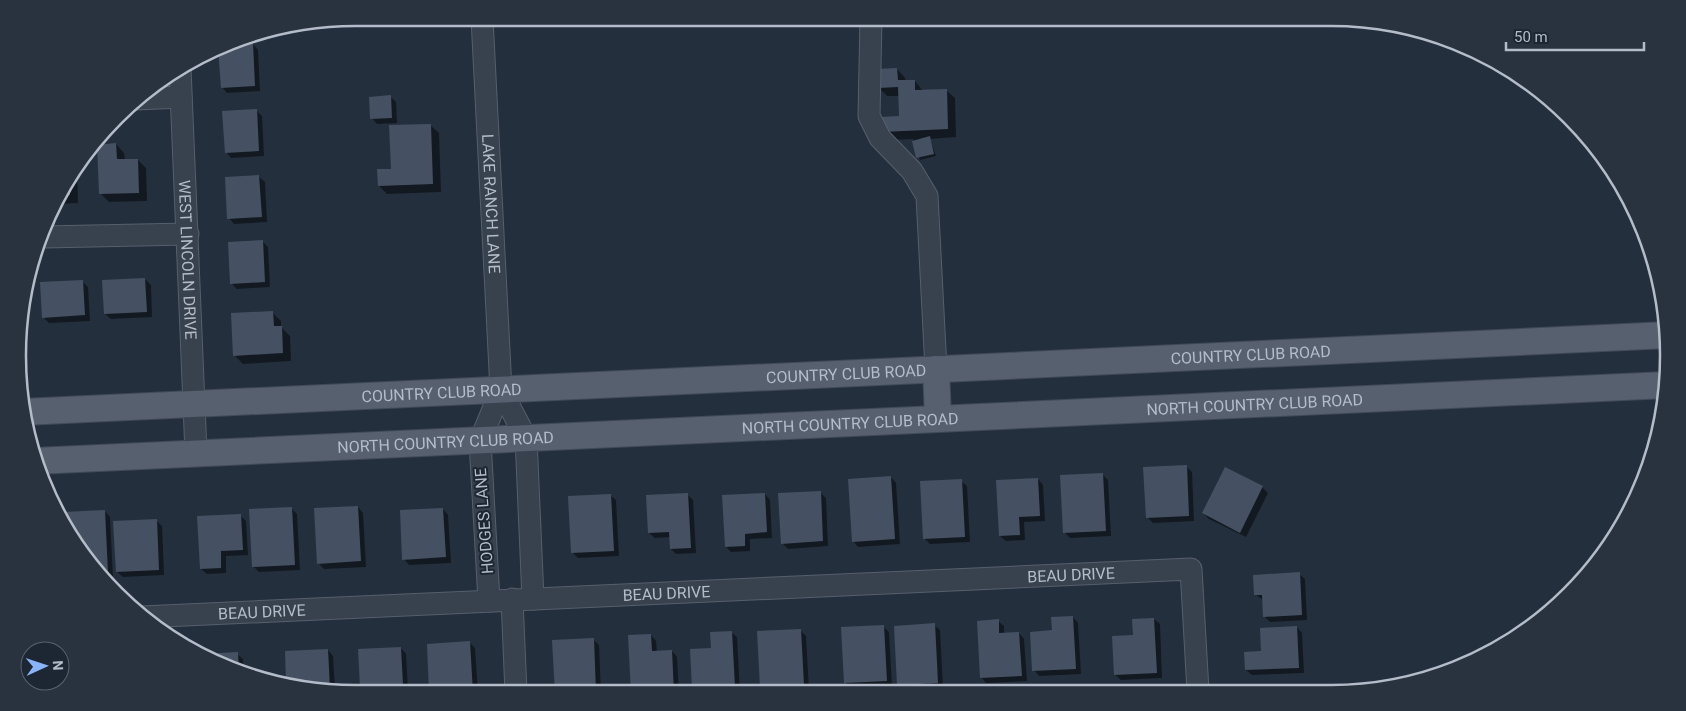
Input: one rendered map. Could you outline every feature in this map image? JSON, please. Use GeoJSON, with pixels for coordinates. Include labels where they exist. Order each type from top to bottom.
{"type":"FeatureCollection","features":[{"type":"Feature","properties":{"kind":"main road","name":"COUNTRY CLUB ROAD"},"geometry":{"type":"LineString","coordinates":[[31,412],[1659,335]]}},
{"type":"Feature","properties":{"kind":"main road"},"geometry":{"type":"LineString","coordinates":[[936,369],[938,418]]}},
{"type":"Feature","properties":{"kind":"main road","name":"NORTH COUNTRY CLUB ROAD"},"geometry":{"type":"LineString","coordinates":[[44,461],[1658,385]]}},
{"type":"Feature","properties":{"kind":"street","name":"LAKE RANCH LANE"},"geometry":{"type":"LineString","coordinates":[[482,26],[501,390]]}},
{"type":"Feature","properties":{"kind":"street"},"geometry":{"type":"LineString","coordinates":[[870,26],[869,116],[880,138],[912,171],[927,196],[936,369]]}},
{"type":"Feature","properties":{"kind":"street","name":"WEST LINCOLN DRIVE"},"geometry":{"type":"LineString","coordinates":[[180,77],[196,453]]}},
{"type":"Feature","properties":{"kind":"street"},"geometry":{"type":"LineString","coordinates":[[150,98],[181,97]]}},
{"type":"Feature","properties":{"kind":"street"},"geometry":{"type":"LineString","coordinates":[[49,237],[188,234]]}},
{"type":"Feature","properties":{"kind":"street"},"geometry":{"type":"LineString","coordinates":[[501,390],[526,438],[523,599],[517,685]]}},
{"type":"Feature","properties":{"kind":"street","name":"HODGES LANE"},"geometry":{"type":"LineString","coordinates":[[489,601],[480,441],[501,390]]}},
{"type":"Feature","properties":{"kind":"street","name":"BEAU DRIVE"},"geometry":{"type":"LineString","coordinates":[[154,616],[1192,568],[1198,685]]}},
{"type":"Feature","properties":{"kind":"building"},"geometry":{"type":"Polygon","coordinates":[[[253,43],[255,86],[221,88],[219,56],[253,43]]]}},
{"type":"Feature","properties":{"kind":"building"},"geometry":{"type":"Polygon","coordinates":[[[897,68],[898,80],[915,80],[915,90],[947,89],[948,129],[881,132],[880,117],[899,116],[898,87],[878,88],[877,69],[897,68]]]}},
{"type":"Feature","properties":{"kind":"building"},"geometry":{"type":"Polygon","coordinates":[[[391,95],[392,118],[370,119],[369,97],[391,95]]]}},
{"type":"Feature","properties":{"kind":"building"},"geometry":{"type":"Polygon","coordinates":[[[257,109],[259,151],[225,153],[222,111],[257,109]]]}},
{"type":"Feature","properties":{"kind":"building"},"geometry":{"type":"Polygon","coordinates":[[[431,124],[433,184],[378,186],[377,169],[391,169],[389,125],[431,124]]]}},
{"type":"Feature","properties":{"kind":"building"},"geometry":{"type":"Polygon","coordinates":[[[930,136],[934,154],[916,158],[912,141],[930,136]]]}},
{"type":"Feature","properties":{"kind":"building"},"geometry":{"type":"Polygon","coordinates":[[[116,143],[117,159],[138,159],[139,193],[99,194],[97,151],[103,144],[116,143]]]}},
{"type":"Feature","properties":{"kind":"building"},"geometry":{"type":"Polygon","coordinates":[[[259,175],[262,217],[227,219],[225,177],[259,175]]]}},
{"type":"Feature","properties":{"kind":"building"},"geometry":{"type":"Polygon","coordinates":[[[263,240],[265,282],[230,284],[228,242],[263,240]]]}},
{"type":"Feature","properties":{"kind":"building"},"geometry":{"type":"Polygon","coordinates":[[[145,278],[147,312],[104,314],[102,280],[145,278]]]}},
{"type":"Feature","properties":{"kind":"building"},"geometry":{"type":"Polygon","coordinates":[[[83,280],[85,315],[42,318],[40,282],[83,280]]]}},
{"type":"Feature","properties":{"kind":"building"},"geometry":{"type":"Polygon","coordinates":[[[273,311],[274,326],[282,326],[283,353],[233,356],[231,313],[273,311]]]}},
{"type":"Feature","properties":{"kind":"building"},"geometry":{"type":"Polygon","coordinates":[[[1187,465],[1189,516],[1146,518],[1143,467],[1187,465]]]}},
{"type":"Feature","properties":{"kind":"building"},"geometry":{"type":"Polygon","coordinates":[[[1225,467],[1263,486],[1240,533],[1202,513],[1225,467]]]}},
{"type":"Feature","properties":{"kind":"building"},"geometry":{"type":"Polygon","coordinates":[[[1103,473],[1106,531],[1063,533],[1060,475],[1103,473]]]}},
{"type":"Feature","properties":{"kind":"building"},"geometry":{"type":"Polygon","coordinates":[[[891,476],[895,539],[852,542],[848,479],[891,476]]]}},
{"type":"Feature","properties":{"kind":"building"},"geometry":{"type":"Polygon","coordinates":[[[1038,478],[1040,516],[1019,517],[1020,535],[999,536],[996,480],[1038,478]]]}},
{"type":"Feature","properties":{"kind":"building"},"geometry":{"type":"Polygon","coordinates":[[[962,479],[965,537],[923,539],[920,481],[962,479]]]}},
{"type":"Feature","properties":{"kind":"building"},"geometry":{"type":"Polygon","coordinates":[[[821,491],[823,541],[781,544],[778,493],[821,491]]]}},
{"type":"Feature","properties":{"kind":"building"},"geometry":{"type":"Polygon","coordinates":[[[688,493],[691,548],[670,549],[669,532],[648,533],[646,495],[688,493]]]}},
{"type":"Feature","properties":{"kind":"building"},"geometry":{"type":"Polygon","coordinates":[[[765,493],[767,532],[745,534],[745,546],[725,547],[722,495],[765,493]]]}},
{"type":"Feature","properties":{"kind":"building"},"geometry":{"type":"Polygon","coordinates":[[[611,494],[614,551],[571,553],[568,496],[611,494]]]}},
{"type":"Feature","properties":{"kind":"building"},"geometry":{"type":"Polygon","coordinates":[[[358,506],[361,561],[317,564],[314,508],[358,506]]]}},
{"type":"Feature","properties":{"kind":"building"},"geometry":{"type":"Polygon","coordinates":[[[292,507],[295,565],[252,567],[249,509],[292,507]]]}},
{"type":"Feature","properties":{"kind":"building"},"geometry":{"type":"Polygon","coordinates":[[[443,508],[446,557],[402,560],[400,510],[443,508]]]}},
{"type":"Feature","properties":{"kind":"building"},"geometry":{"type":"Polygon","coordinates":[[[105,510],[108,573],[94,556],[66,512],[105,510]]]}},
{"type":"Feature","properties":{"kind":"building"},"geometry":{"type":"Polygon","coordinates":[[[241,514],[243,550],[221,551],[221,568],[200,569],[197,516],[241,514]]]}},
{"type":"Feature","properties":{"kind":"building"},"geometry":{"type":"Polygon","coordinates":[[[157,519],[159,570],[116,572],[113,521],[157,519]]]}},
{"type":"Feature","properties":{"kind":"building"},"geometry":{"type":"Polygon","coordinates":[[[1300,572],[1302,615],[1263,617],[1262,595],[1254,595],[1253,575],[1300,572]]]}},
{"type":"Feature","properties":{"kind":"building"},"geometry":{"type":"Polygon","coordinates":[[[1073,616],[1076,669],[1032,671],[1030,632],[1052,630],[1051,617],[1073,616]]]}},
{"type":"Feature","properties":{"kind":"building"},"geometry":{"type":"Polygon","coordinates":[[[1154,618],[1157,673],[1114,675],[1112,636],[1133,635],[1132,619],[1154,618]]]}},
{"type":"Feature","properties":{"kind":"building"},"geometry":{"type":"Polygon","coordinates":[[[999,619],[999,633],[1019,632],[1022,676],[980,678],[977,621],[999,619]]]}},
{"type":"Feature","properties":{"kind":"building"},"geometry":{"type":"Polygon","coordinates":[[[935,623],[938,683],[897,685],[894,626],[935,623]]]}},
{"type":"Feature","properties":{"kind":"building"},"geometry":{"type":"Polygon","coordinates":[[[884,625],[887,681],[844,683],[841,627],[884,625]]]}},
{"type":"Feature","properties":{"kind":"building"},"geometry":{"type":"Polygon","coordinates":[[[1297,626],[1299,668],[1245,670],[1244,652],[1261,651],[1260,628],[1297,626]]]}},
{"type":"Feature","properties":{"kind":"building"},"geometry":{"type":"Polygon","coordinates":[[[801,629],[804,685],[760,685],[757,631],[801,629]]]}},
{"type":"Feature","properties":{"kind":"building"},"geometry":{"type":"Polygon","coordinates":[[[732,631],[735,685],[692,685],[690,649],[711,648],[710,632],[732,631]]]}},
{"type":"Feature","properties":{"kind":"building"},"geometry":{"type":"Polygon","coordinates":[[[651,634],[652,651],[672,650],[674,685],[631,685],[628,635],[651,634]]]}},
{"type":"Feature","properties":{"kind":"building"},"geometry":{"type":"Polygon","coordinates":[[[594,638],[596,685],[555,685],[552,640],[594,638]]]}},
{"type":"Feature","properties":{"kind":"building"},"geometry":{"type":"Polygon","coordinates":[[[470,641],[473,685],[429,685],[427,644],[470,641]]]}},
{"type":"Feature","properties":{"kind":"building"},"geometry":{"type":"Polygon","coordinates":[[[401,647],[403,685],[360,685],[358,649],[401,647]]]}},
{"type":"Feature","properties":{"kind":"building"},"geometry":{"type":"Polygon","coordinates":[[[328,649],[330,684],[286,677],[285,651],[328,649]]]}},
{"type":"Feature","properties":{"kind":"building"},"geometry":{"type":"Polygon","coordinates":[[[238,652],[239,663],[230,660],[215,653],[238,652]]]}}]}
